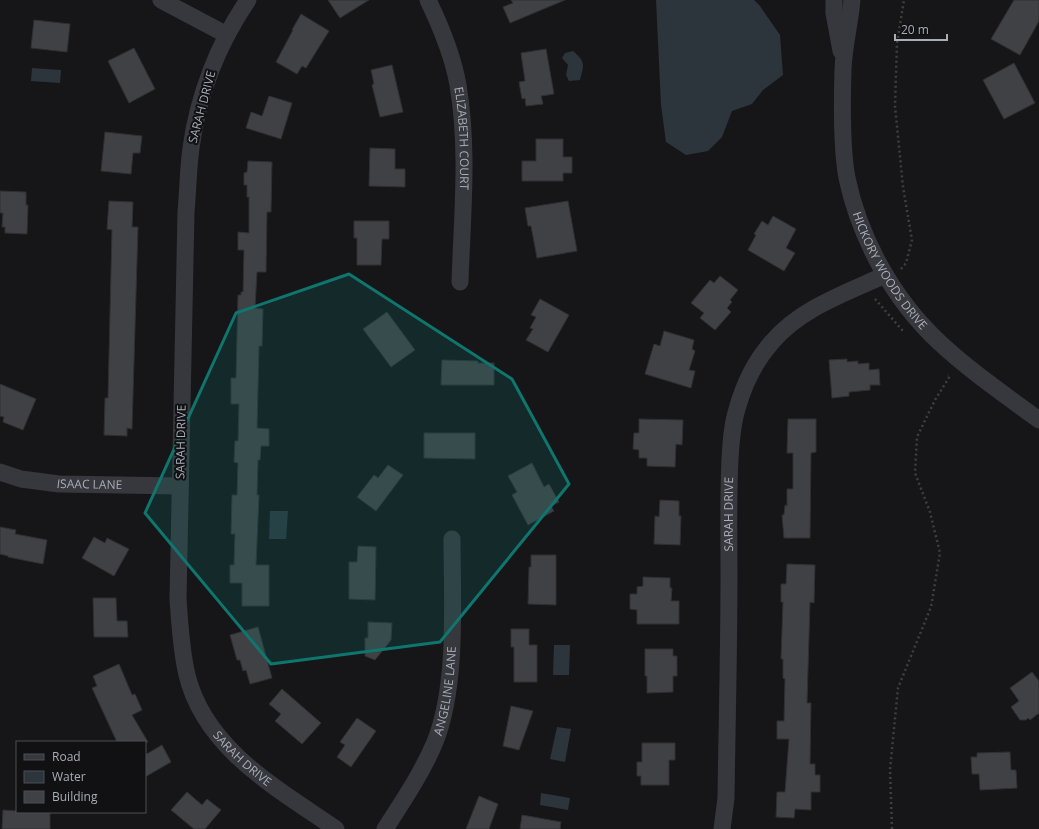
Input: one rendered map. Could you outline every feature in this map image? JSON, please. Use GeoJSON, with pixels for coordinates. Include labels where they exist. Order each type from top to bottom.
{"type":"FeatureCollection","features":[{"type":"Feature","properties":{"kind":"street"},"geometry":{"type":"LineString","coordinates":[[161,0],[227,35]]}},
{"type":"Feature","properties":{"kind":"street","name":"SARAH DRIVE"},"geometry":{"type":"LineString","coordinates":[[248,0],[227,35],[215,61],[199,110],[191,148],[186,212],[180,486],[178,600],[181,639],[187,676],[196,700],[215,732],[232,751],[251,768],[271,784],[336,829]]}},
{"type":"Feature","properties":{"kind":"street","name":"ELIZABETH COURT"},"geometry":{"type":"LineString","coordinates":[[428,0],[439,23],[452,60],[458,85],[462,124],[463,177],[460,282]]}},
{"type":"Feature","properties":{"kind":"street","name":"HICKORY WOODS DRIVE"},"geometry":{"type":"LineString","coordinates":[[834,0],[834,13],[843,67]]}},
{"type":"Feature","properties":{"kind":"street","name":"HICKORY WOODS DRIVE"},"geometry":{"type":"LineString","coordinates":[[852,0],[843,67],[844,150],[847,177],[853,201],[866,237],[885,275],[912,314],[939,342],[978,374],[1039,420]]}},
{"type":"Feature","properties":{"kind":"street","name":"SARAH DRIVE"},"geometry":{"type":"LineString","coordinates":[[722,829],[726,798],[729,486],[732,434],[737,409],[751,373],[772,341],[791,324],[812,309],[885,275]]}},
{"type":"Feature","properties":{"kind":"street","name":"ISAAC LANE"},"geometry":{"type":"LineString","coordinates":[[0,472],[21,479],[59,484],[180,486]]}},
{"type":"Feature","properties":{"kind":"street","name":"ANGELINE LANE"},"geometry":{"type":"LineString","coordinates":[[385,829],[412,788],[435,742],[443,718],[449,679],[452,640],[452,539]]}},
{"type":"Feature","properties":{"kind":"path"},"geometry":{"type":"LineString","coordinates":[[904,0],[897,43],[895,106],[903,187],[912,240],[906,263]]}},
{"type":"Feature","properties":{"kind":"path"},"geometry":{"type":"LineString","coordinates":[[892,829],[890,770],[898,688],[930,607],[940,553],[930,512],[915,473],[917,437],[935,400],[950,376]]}},
{"type":"Feature","properties":{"kind":"highlighted area"},"geometry":{"type":"Polygon","coordinates":[[[349,274],[512,379],[569,484],[440,642],[271,664],[145,513],[236,313],[349,274]]]}},
{"type":"Feature","properties":{"kind":"water"},"geometry":{"type":"Polygon","coordinates":[[[656,0],[754,0],[760,6],[780,35],[783,75],[763,90],[752,104],[732,111],[722,137],[708,151],[686,155],[666,142],[661,105],[656,0]]]}},
{"type":"Feature","properties":{"kind":"water"},"geometry":{"type":"Polygon","coordinates":[[[573,51],[582,61],[583,67],[580,80],[569,81],[566,75],[568,65],[562,58],[565,53],[573,51]]]}},
{"type":"Feature","properties":{"kind":"water"},"geometry":{"type":"Polygon","coordinates":[[[32,68],[61,70],[60,83],[31,81],[32,68]]]}},
{"type":"Feature","properties":{"kind":"water"},"geometry":{"type":"Polygon","coordinates":[[[270,511],[288,511],[286,539],[269,539],[270,511]]]}},
{"type":"Feature","properties":{"kind":"water"},"geometry":{"type":"Polygon","coordinates":[[[554,645],[570,645],[569,675],[553,675],[554,645]]]}},
{"type":"Feature","properties":{"kind":"water"},"geometry":{"type":"Polygon","coordinates":[[[557,727],[571,729],[565,762],[550,759],[557,727]]]}},
{"type":"Feature","properties":{"kind":"water"},"geometry":{"type":"Polygon","coordinates":[[[541,793],[570,798],[568,810],[540,805],[541,793]]]}},
{"type":"Feature","properties":{"kind":"building"},"geometry":{"type":"Polygon","coordinates":[[[328,0],[369,0],[340,18],[328,0]]]}},
{"type":"Feature","properties":{"kind":"building"},"geometry":{"type":"Polygon","coordinates":[[[511,0],[565,0],[510,23],[503,7],[513,3],[511,0]]]}},
{"type":"Feature","properties":{"kind":"building"},"geometry":{"type":"Polygon","coordinates":[[[1014,0],[1039,0],[1039,21],[1020,55],[991,39],[1014,0]]]}},
{"type":"Feature","properties":{"kind":"building"},"geometry":{"type":"Polygon","coordinates":[[[301,14],[329,31],[306,68],[302,66],[297,74],[276,62],[301,14]]]}},
{"type":"Feature","properties":{"kind":"building"},"geometry":{"type":"Polygon","coordinates":[[[34,20],[70,24],[67,52],[31,48],[34,20]]]}},
{"type":"Feature","properties":{"kind":"building"},"geometry":{"type":"Polygon","coordinates":[[[134,48],[155,89],[129,103],[108,61],[134,48]]]}},
{"type":"Feature","properties":{"kind":"building"},"geometry":{"type":"Polygon","coordinates":[[[546,49],[554,94],[541,96],[543,104],[526,106],[525,98],[522,99],[519,82],[525,81],[521,53],[546,49]]]}},
{"type":"Feature","properties":{"kind":"building"},"geometry":{"type":"Polygon","coordinates":[[[1014,63],[1035,103],[1004,119],[983,80],[1014,63]]]}},
{"type":"Feature","properties":{"kind":"building"},"geometry":{"type":"Polygon","coordinates":[[[392,65],[403,112],[380,117],[372,85],[374,84],[371,70],[392,65]]]}},
{"type":"Feature","properties":{"kind":"building"},"geometry":{"type":"Polygon","coordinates":[[[269,96],[292,103],[281,139],[246,128],[251,112],[262,116],[269,96]]]}},
{"type":"Feature","properties":{"kind":"building"},"geometry":{"type":"Polygon","coordinates":[[[105,132],[142,136],[140,153],[133,153],[131,174],[101,171],[105,132]]]}},
{"type":"Feature","properties":{"kind":"building"},"geometry":{"type":"Polygon","coordinates":[[[536,139],[563,139],[563,157],[572,157],[572,173],[563,173],[563,181],[522,181],[522,161],[536,161],[536,139]]]}},
{"type":"Feature","properties":{"kind":"building"},"geometry":{"type":"Polygon","coordinates":[[[370,148],[395,149],[395,169],[405,169],[405,187],[369,186],[370,148]]]}},
{"type":"Feature","properties":{"kind":"building"},"geometry":{"type":"Polygon","coordinates":[[[248,161],[272,162],[271,212],[267,212],[266,272],[257,272],[255,308],[263,309],[262,346],[259,346],[257,428],[269,429],[269,446],[261,446],[260,460],[258,460],[257,495],[259,495],[256,565],[269,565],[269,606],[242,606],[242,583],[230,583],[230,565],[234,565],[235,534],[231,534],[232,495],[237,495],[238,463],[234,462],[235,441],[238,441],[239,404],[231,404],[231,378],[236,378],[238,295],[241,295],[241,292],[243,292],[244,250],[238,250],[238,232],[249,233],[249,197],[247,197],[247,185],[244,185],[244,173],[247,172],[248,161]]]}},
{"type":"Feature","properties":{"kind":"building"},"geometry":{"type":"Polygon","coordinates":[[[0,191],[26,192],[26,205],[28,205],[27,234],[5,233],[5,227],[2,227],[3,213],[0,213],[0,191]]]}},
{"type":"Feature","properties":{"kind":"building"},"geometry":{"type":"Polygon","coordinates":[[[109,201],[133,202],[132,227],[138,227],[132,429],[127,428],[127,436],[104,435],[105,398],[108,398],[112,230],[107,229],[109,201]]]}},
{"type":"Feature","properties":{"kind":"building"},"geometry":{"type":"Polygon","coordinates":[[[568,201],[577,251],[537,258],[531,226],[528,226],[525,208],[568,201]]]}},
{"type":"Feature","properties":{"kind":"building"},"geometry":{"type":"Polygon","coordinates":[[[773,216],[796,229],[786,248],[795,253],[784,271],[748,250],[756,235],[754,234],[762,221],[768,225],[773,216]]]}},
{"type":"Feature","properties":{"kind":"building"},"geometry":{"type":"Polygon","coordinates":[[[354,221],[389,221],[389,239],[382,239],[381,265],[357,265],[357,238],[354,238],[354,221]]]}},
{"type":"Feature","properties":{"kind":"building"},"geometry":{"type":"Polygon","coordinates":[[[720,276],[738,290],[730,300],[732,302],[727,308],[731,312],[715,330],[700,318],[704,313],[691,303],[710,280],[714,283],[720,276]]]}},
{"type":"Feature","properties":{"kind":"building"},"geometry":{"type":"Polygon","coordinates":[[[540,299],[569,315],[548,352],[526,340],[533,329],[530,328],[536,317],[531,315],[540,299]]]}},
{"type":"Feature","properties":{"kind":"building"},"geometry":{"type":"Polygon","coordinates":[[[387,312],[415,350],[391,367],[363,329],[387,312]]]}},
{"type":"Feature","properties":{"kind":"building"},"geometry":{"type":"Polygon","coordinates":[[[664,331],[694,340],[692,349],[695,351],[689,370],[695,371],[691,388],[645,374],[654,344],[660,346],[664,331]]]}},
{"type":"Feature","properties":{"kind":"building"},"geometry":{"type":"Polygon","coordinates":[[[847,359],[847,362],[858,361],[858,364],[869,363],[869,370],[879,369],[880,385],[870,385],[870,390],[849,392],[849,396],[832,398],[829,360],[847,359]]]}},
{"type":"Feature","properties":{"kind":"building"},"geometry":{"type":"Polygon","coordinates":[[[442,360],[494,363],[494,385],[441,385],[442,360]]]}},
{"type":"Feature","properties":{"kind":"building"},"geometry":{"type":"Polygon","coordinates":[[[0,384],[36,399],[23,430],[3,422],[4,417],[0,416],[0,384]]]}},
{"type":"Feature","properties":{"kind":"building"},"geometry":{"type":"Polygon","coordinates":[[[639,419],[683,420],[682,445],[676,444],[675,467],[647,466],[647,458],[639,458],[639,450],[633,449],[634,433],[639,433],[639,419]]]}},
{"type":"Feature","properties":{"kind":"building"},"geometry":{"type":"Polygon","coordinates":[[[788,419],[816,419],[816,452],[811,453],[810,538],[784,538],[782,515],[784,515],[785,505],[787,506],[787,489],[793,489],[793,453],[787,453],[788,419]]]}},
{"type":"Feature","properties":{"kind":"building"},"geometry":{"type":"Polygon","coordinates":[[[424,433],[475,433],[475,459],[424,458],[424,433]]]}},
{"type":"Feature","properties":{"kind":"building"},"geometry":{"type":"Polygon","coordinates":[[[532,463],[544,487],[549,484],[559,502],[551,506],[554,511],[528,525],[512,495],[517,492],[508,476],[532,463]]]}},
{"type":"Feature","properties":{"kind":"building"},"geometry":{"type":"Polygon","coordinates":[[[388,465],[403,475],[376,511],[357,497],[374,475],[378,478],[388,465]]]}},
{"type":"Feature","properties":{"kind":"building"},"geometry":{"type":"Polygon","coordinates":[[[660,500],[679,501],[679,516],[681,516],[680,545],[654,544],[655,516],[659,517],[660,500]]]}},
{"type":"Feature","properties":{"kind":"building"},"geometry":{"type":"Polygon","coordinates":[[[0,527],[16,530],[15,534],[47,540],[43,564],[0,554],[0,527]]]}},
{"type":"Feature","properties":{"kind":"building"},"geometry":{"type":"Polygon","coordinates":[[[94,537],[105,543],[107,538],[129,549],[114,576],[82,558],[94,537]]]}},
{"type":"Feature","properties":{"kind":"building"},"geometry":{"type":"Polygon","coordinates":[[[358,546],[376,547],[375,600],[349,599],[349,562],[357,562],[358,546]]]}},
{"type":"Feature","properties":{"kind":"building"},"geometry":{"type":"Polygon","coordinates":[[[531,555],[556,555],[556,605],[528,604],[529,567],[531,567],[531,555]]]}},
{"type":"Feature","properties":{"kind":"building"},"geometry":{"type":"Polygon","coordinates":[[[787,564],[815,565],[814,603],[810,602],[807,703],[811,703],[810,764],[815,764],[815,775],[820,775],[820,792],[811,792],[811,810],[795,809],[794,818],[776,817],[777,792],[785,792],[789,739],[777,739],[777,721],[784,721],[785,679],[783,678],[783,659],[781,659],[783,602],[781,602],[781,584],[786,584],[787,564]]]}},
{"type":"Feature","properties":{"kind":"building"},"geometry":{"type":"Polygon","coordinates":[[[643,577],[670,578],[670,588],[672,588],[671,601],[679,601],[679,624],[637,624],[637,610],[630,609],[630,594],[637,594],[637,587],[643,586],[643,577]]]}},
{"type":"Feature","properties":{"kind":"building"},"geometry":{"type":"Polygon","coordinates":[[[93,598],[116,598],[117,621],[127,621],[128,637],[94,637],[93,598]]]}},
{"type":"Feature","properties":{"kind":"building"},"geometry":{"type":"Polygon","coordinates":[[[368,622],[392,623],[391,640],[375,660],[365,656],[365,638],[368,638],[368,622]]]}},
{"type":"Feature","properties":{"kind":"building"},"geometry":{"type":"Polygon","coordinates":[[[258,627],[272,678],[250,684],[246,670],[243,671],[240,660],[237,660],[230,635],[258,627]]]}},
{"type":"Feature","properties":{"kind":"building"},"geometry":{"type":"Polygon","coordinates":[[[511,629],[529,629],[529,645],[537,645],[537,682],[514,682],[514,647],[511,647],[511,629]]]}},
{"type":"Feature","properties":{"kind":"building"},"geometry":{"type":"Polygon","coordinates":[[[645,649],[673,649],[673,656],[677,656],[677,676],[673,676],[673,692],[647,693],[647,676],[645,676],[645,649]]]}},
{"type":"Feature","properties":{"kind":"building"},"geometry":{"type":"Polygon","coordinates":[[[119,664],[132,695],[135,694],[142,710],[132,715],[148,742],[117,741],[92,688],[97,686],[93,676],[119,664]]]}},
{"type":"Feature","properties":{"kind":"building"},"geometry":{"type":"Polygon","coordinates":[[[1032,672],[1039,681],[1039,713],[1030,720],[1028,718],[1026,720],[1020,720],[1011,707],[1019,701],[1010,688],[1032,672]]]}},
{"type":"Feature","properties":{"kind":"building"},"geometry":{"type":"Polygon","coordinates":[[[282,689],[321,723],[302,744],[275,721],[281,714],[269,704],[282,689]]]}},
{"type":"Feature","properties":{"kind":"building"},"geometry":{"type":"Polygon","coordinates":[[[511,706],[533,711],[519,750],[503,746],[511,706]]]}},
{"type":"Feature","properties":{"kind":"building"},"geometry":{"type":"Polygon","coordinates":[[[357,718],[376,731],[351,767],[337,757],[345,745],[340,742],[357,718]]]}},
{"type":"Feature","properties":{"kind":"building"},"geometry":{"type":"Polygon","coordinates":[[[642,743],[675,743],[675,760],[669,760],[669,785],[641,785],[641,776],[637,776],[637,762],[642,762],[642,743]]]}},
{"type":"Feature","properties":{"kind":"building"},"geometry":{"type":"Polygon","coordinates":[[[162,745],[171,762],[146,776],[146,754],[162,745]]]}},
{"type":"Feature","properties":{"kind":"building"},"geometry":{"type":"Polygon","coordinates":[[[1010,752],[1011,770],[1016,770],[1017,788],[980,790],[979,774],[972,774],[971,757],[977,757],[977,753],[1010,752]]]}},
{"type":"Feature","properties":{"kind":"building"},"geometry":{"type":"Polygon","coordinates":[[[187,792],[202,805],[207,799],[221,810],[205,829],[194,829],[171,810],[187,792]]]}},
{"type":"Feature","properties":{"kind":"building"},"geometry":{"type":"Polygon","coordinates":[[[479,796],[498,804],[489,829],[466,829],[479,796]]]}},
{"type":"Feature","properties":{"kind":"building"},"geometry":{"type":"Polygon","coordinates":[[[3,810],[16,811],[16,813],[50,813],[50,829],[2,829],[3,810]]]}},
{"type":"Feature","properties":{"kind":"building"},"geometry":{"type":"Polygon","coordinates":[[[522,815],[561,822],[560,829],[520,829],[522,815]]]}}]}
